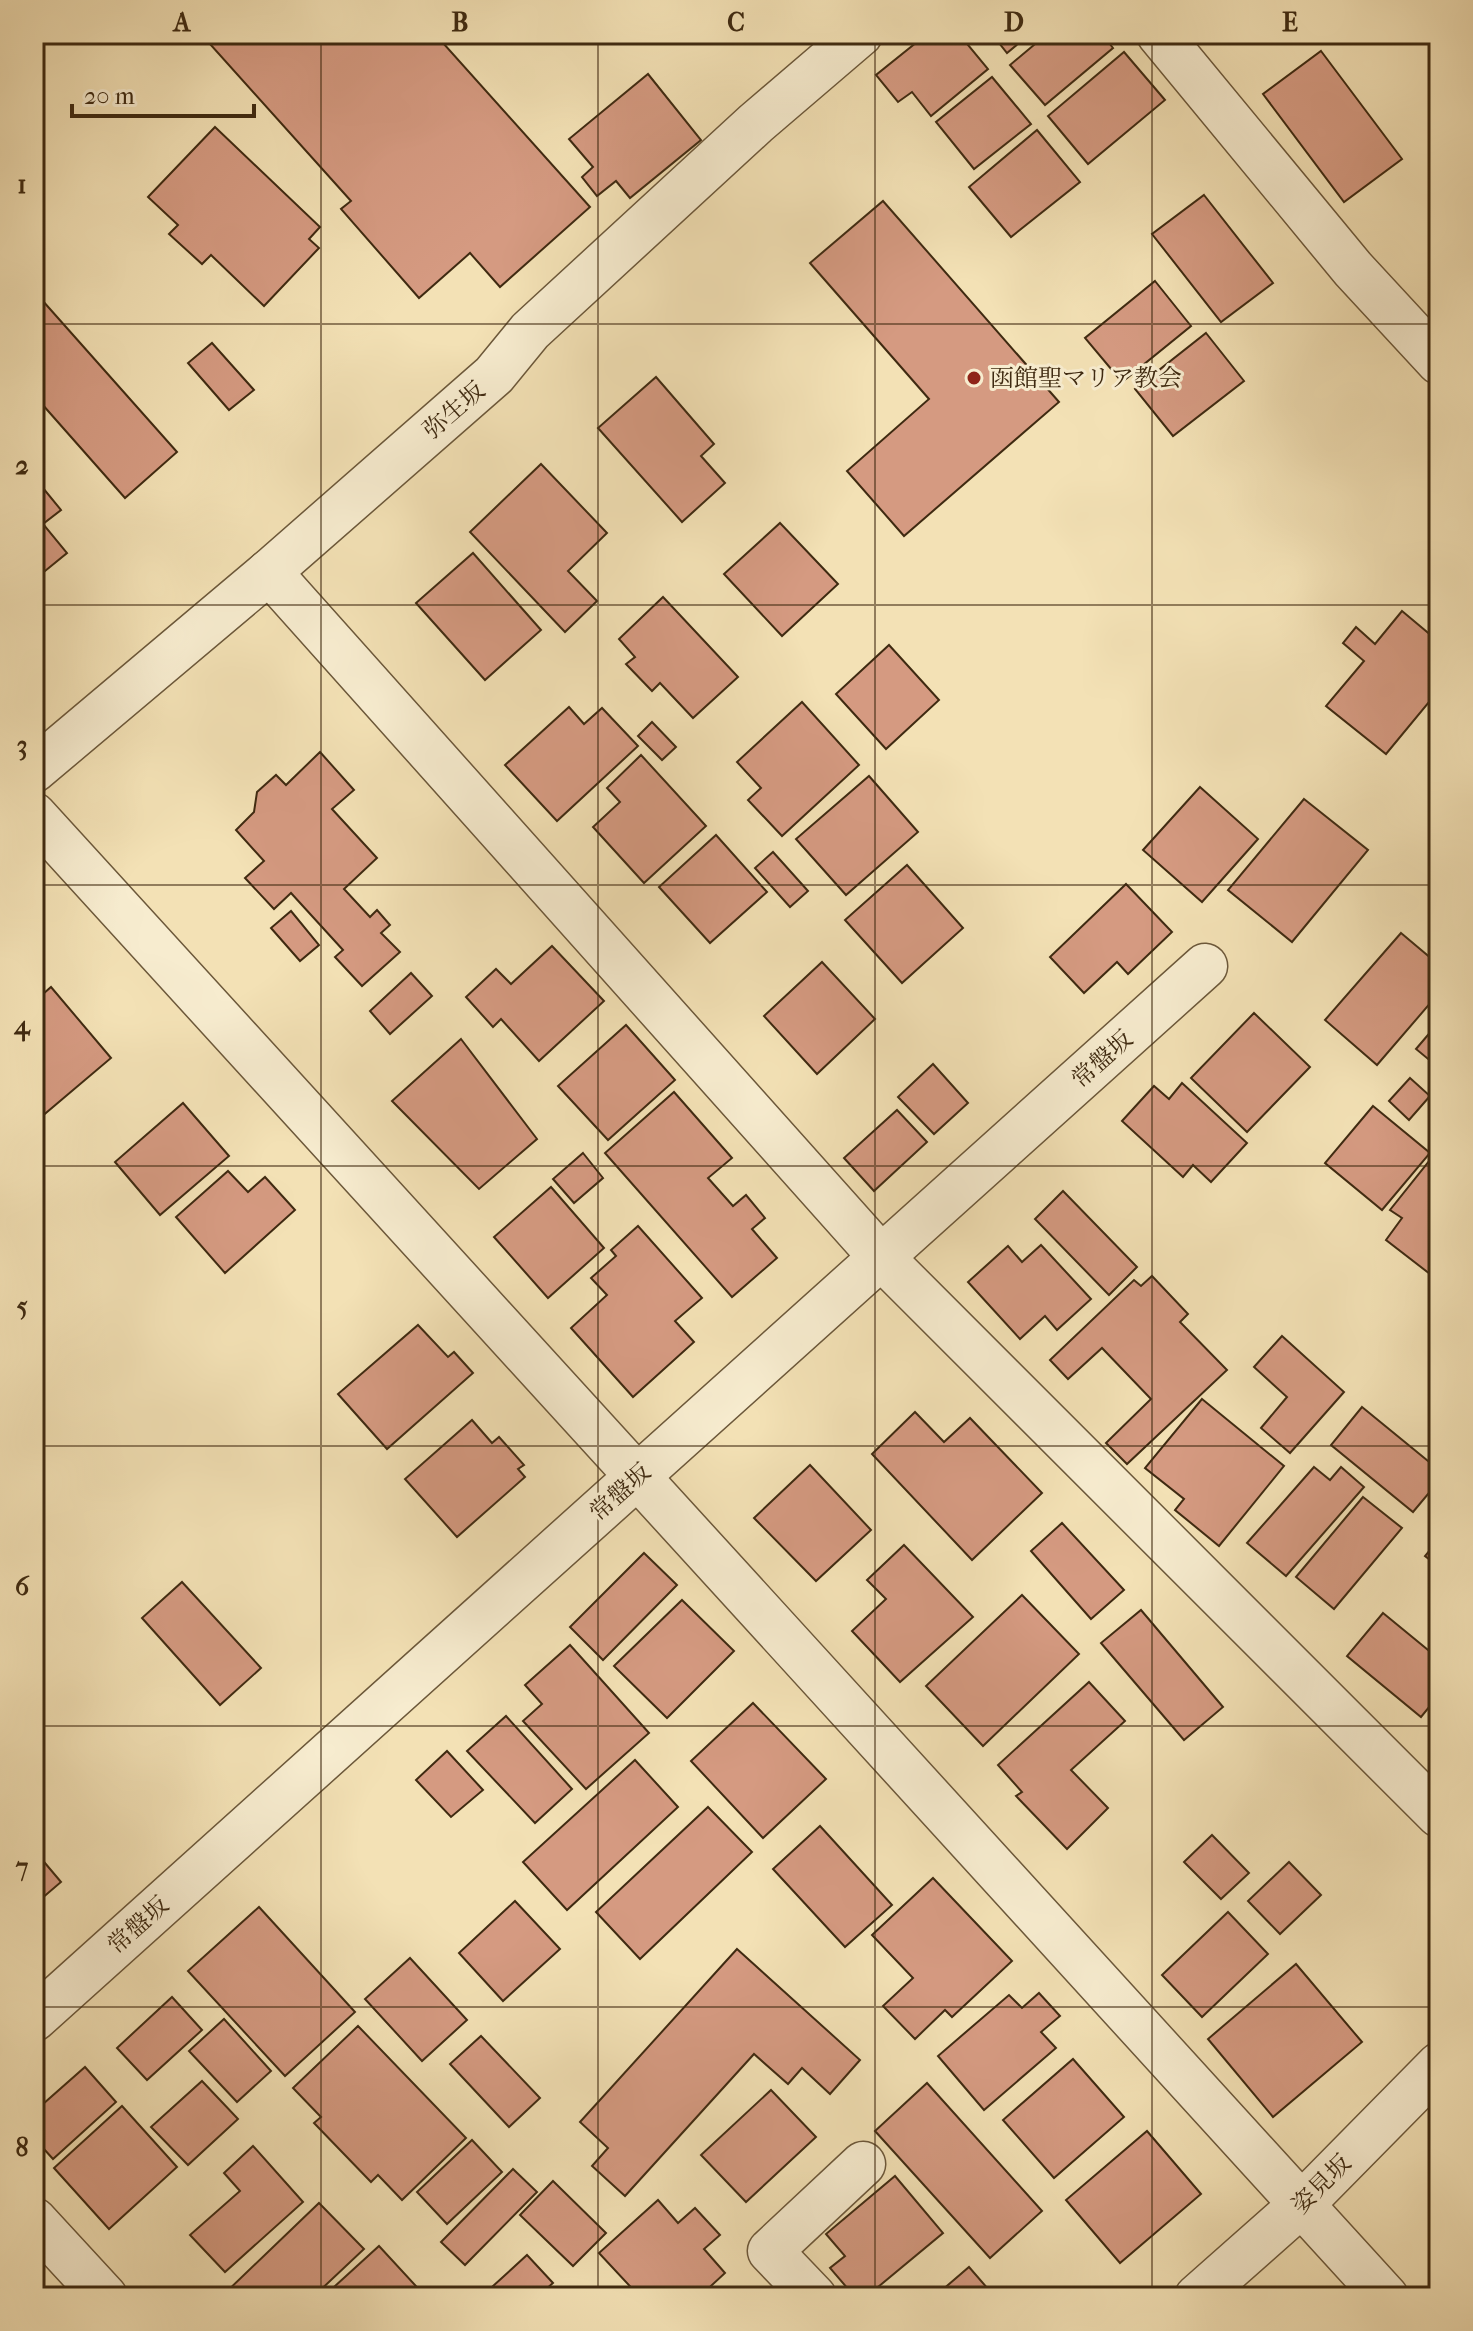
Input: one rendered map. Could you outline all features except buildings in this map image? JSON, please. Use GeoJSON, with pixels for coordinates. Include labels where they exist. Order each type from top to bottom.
{"type":"FeatureCollection","features":[{"type":"Feature","properties":{"kind":"street","name":"弥生坂"},"geometry":{"type":"LineString","coordinates":[[34,770],[269,572],[494,375],[530,331],[756,123],[860,34]]}},
{"type":"Feature","properties":{"kind":"street"},"geometry":{"type":"LineString","coordinates":[[1159,34],[1353,269],[1439,362]]}},
{"type":"Feature","properties":{"kind":"street"},"geometry":{"type":"LineString","coordinates":[[269,572],[881,1257],[1439,1815]]}},
{"type":"Feature","properties":{"kind":"street"},"geometry":{"type":"LineString","coordinates":[[34,815],[1386,2297]]}},
{"type":"Feature","properties":{"kind":"street","name":"常盤坂"},"geometry":{"type":"LineString","coordinates":[[34,2019],[1205,966]]}},
{"type":"Feature","properties":{"kind":"street","name":"姿見坂"},"geometry":{"type":"LineString","coordinates":[[1197,2297],[1302,2204],[1439,2065]]}},
{"type":"Feature","properties":{"kind":"street"},"geometry":{"type":"LineString","coordinates":[[814,2297],[770,2251],[863,2164]]}},
{"type":"Feature","properties":{"kind":"street"},"geometry":{"type":"LineString","coordinates":[[34,2220],[105,2297]]}},
{"type":"Feature","properties":{"kind":"place","name":"函館聖マリア教会"},"geometry":{"type":"Point","coordinates":[974,378]}}]}
